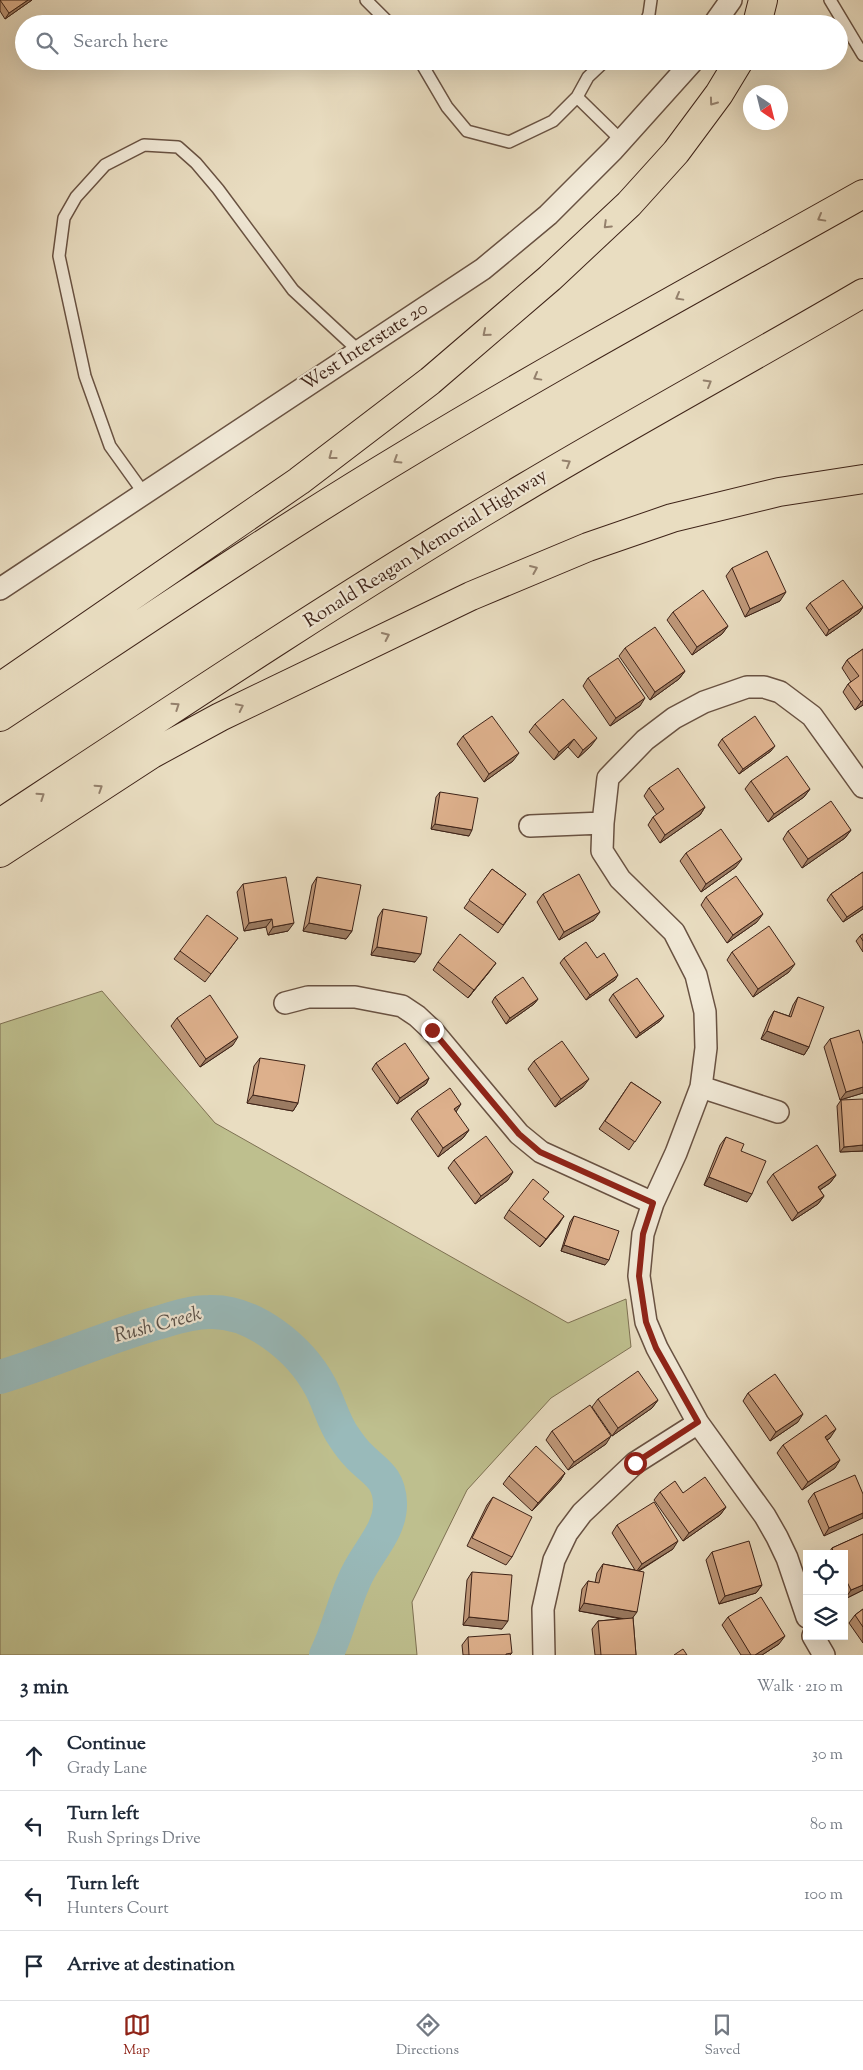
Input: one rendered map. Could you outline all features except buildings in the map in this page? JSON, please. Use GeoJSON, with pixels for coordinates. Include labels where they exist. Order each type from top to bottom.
{"type":"FeatureCollection","features":[{"type":"Feature","properties":{"kind":"highway"},"geometry":{"type":"LineString","coordinates":[[759,15],[763,0]]}},
{"type":"Feature","properties":{"kind":"highway"},"geometry":{"type":"LineString","coordinates":[[0,686],[299,481],[430,381],[544,284],[629,204],[676,152],[719,94],[734,70]]}},
{"type":"Feature","properties":{"kind":"highway"},"geometry":{"type":"LineString","coordinates":[[0,717],[210,579],[403,456],[528,382],[863,194]]}},
{"type":"Feature","properties":{"kind":"highway","name":"Ronald Reagan Memorial Highway"},"geometry":{"type":"LineString","coordinates":[[0,823],[209,684],[528,485],[863,293]]}},
{"type":"Feature","properties":{"kind":"highway"},"geometry":{"type":"LineString","coordinates":[[0,853],[152,754],[220,716],[471,596],[588,547],[672,518],[779,492],[863,479]]}},
{"type":"Feature","properties":{"kind":"street"},"geometry":{"type":"LineString","coordinates":[[720,15],[731,0]]}},
{"type":"Feature","properties":{"kind":"street","name":"West Interstate 20"},"geometry":{"type":"LineString","coordinates":[[0,589],[143,492],[360,352],[483,269],[548,215],[622,141],[685,70]]}},
{"type":"Feature","properties":{"kind":"street"},"geometry":{"type":"LineString","coordinates":[[803,1605],[787,1558],[765,1516],[698,1422],[656,1348],[646,1322],[639,1276],[643,1234],[653,1203],[676,1153],[701,1087],[706,1048],[705,1012],[696,975],[674,932],[620,879],[602,850],[603,823],[608,778],[644,740],[674,718],[704,702],[747,687],[764,687],[780,692],[812,716],[863,787]]}},
{"type":"Feature","properties":{"kind":"street"},"geometry":{"type":"LineString","coordinates":[[530,826],[603,823]]}},
{"type":"Feature","properties":{"kind":"street"},"geometry":{"type":"LineString","coordinates":[[285,1003],[308,996],[355,997],[402,1006],[417,1016],[432,1030],[519,1134],[540,1152],[653,1203]]}},
{"type":"Feature","properties":{"kind":"street"},"geometry":{"type":"LineString","coordinates":[[701,1087],[778,1112]]}},
{"type":"Feature","properties":{"kind":"street"},"geometry":{"type":"LineString","coordinates":[[544,1655],[543,1609],[554,1560],[567,1532],[582,1513],[635,1463],[698,1422]]}},
{"type":"Feature","properties":{"kind":"street"},"geometry":{"type":"LineString","coordinates":[[815,1640],[824,1655]]}},
{"type":"Feature","properties":{"kind":"lane"},"geometry":{"type":"LineString","coordinates":[[366,0],[381,15]]}},
{"type":"Feature","properties":{"kind":"lane"},"geometry":{"type":"LineString","coordinates":[[649,15],[651,0]]}},
{"type":"Feature","properties":{"kind":"lane"},"geometry":{"type":"LineString","coordinates":[[830,0],[839,15]]}},
{"type":"Feature","properties":{"kind":"lane"},"geometry":{"type":"LineString","coordinates":[[848,30],[863,55]]}},
{"type":"Feature","properties":{"kind":"lane"},"geometry":{"type":"LineString","coordinates":[[425,70],[447,106],[467,131],[509,142],[554,121],[577,97],[588,77],[595,70]]}},
{"type":"Feature","properties":{"kind":"lane"},"geometry":{"type":"LineString","coordinates":[[577,97],[622,141]]}},
{"type":"Feature","properties":{"kind":"lane"},"geometry":{"type":"LineString","coordinates":[[143,492],[110,446],[85,376],[59,256],[64,218],[76,197],[105,165],[144,144],[178,147],[196,163],[218,189],[293,290],[360,352]]}},
{"type":"Feature","properties":{"kind":"green space"},"geometry":{"type":"Polygon","coordinates":[[[102,991],[215,1123],[568,1323],[626,1299],[631,1347],[551,1398],[467,1490],[412,1602],[417,1655],[0,1655],[0,1024],[102,991]]]}},
{"type":"Feature","properties":{"kind":"waterway","name":"Rush Creek"},"geometry":{"type":"LineString","coordinates":[[0,1377],[137,1329],[202,1312],[226,1313],[242,1318],[274,1334],[288,1346],[311,1372],[320,1386],[340,1431],[356,1453],[384,1480],[389,1494],[389,1514],[386,1524],[382,1534],[358,1571],[326,1655]]}},
{"type":"Feature","properties":{"kind":"route"},"geometry":{"type":"LineString","coordinates":[[432,1030],[519,1134],[540,1152],[653,1203],[643,1234],[639,1276],[646,1322],[656,1348],[698,1422],[635,1463]]}}]}
